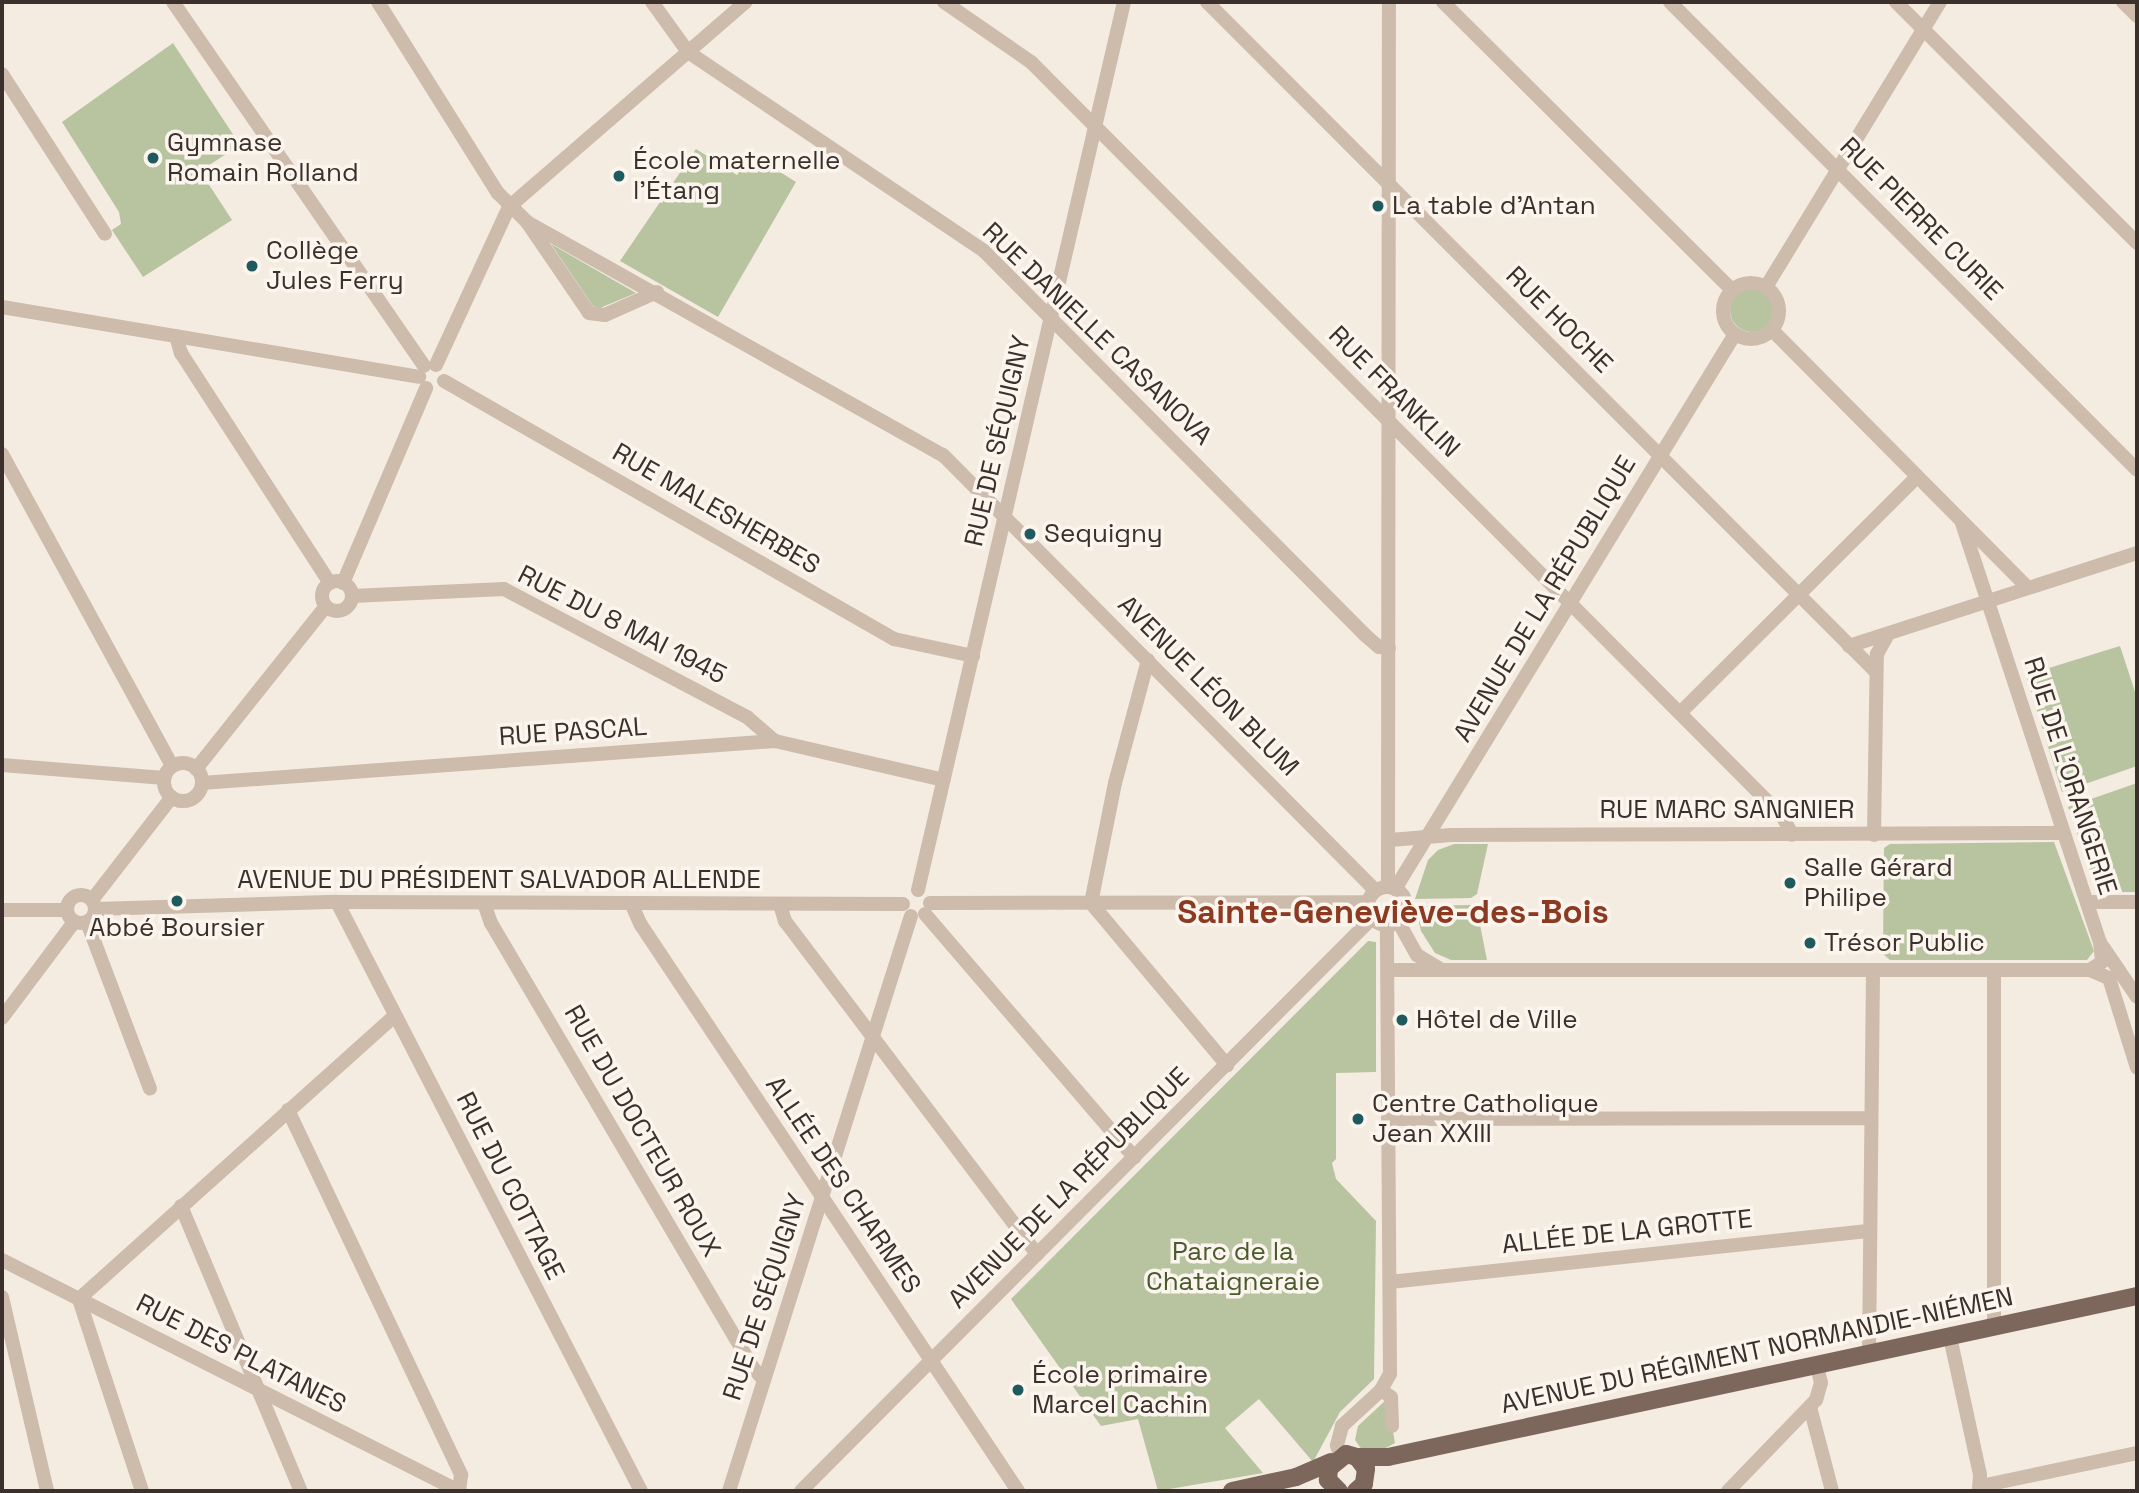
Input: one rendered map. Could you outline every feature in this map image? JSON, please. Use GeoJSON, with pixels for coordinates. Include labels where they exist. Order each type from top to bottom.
{"type":"FeatureCollection","features":[{"type":"Feature","properties":{"kind":"main road","name":"AVENUE DU RÉGIMENT NORMANDIE-NIÉMEN"},"geometry":{"type":"LineString","coordinates":[[1232,1491],[1296,1478],[1343,1458],[1388,1457],[2137,1296]]}},
{"type":"Feature","properties":{"kind":"main road","name":"AVENUE DU RÉGIMENT NORMANDIE-NIÉMEN"},"geometry":{"type":"LineString","coordinates":[[1362,1486],[1388,1457]]}},
{"type":"Feature","properties":{"kind":"main road"},"geometry":{"type":"LineString","coordinates":[[1343,1458],[1362,1486]]}},
{"type":"Feature","properties":{"kind":"main road"},"geometry":{"type":"LineString","coordinates":[[1335,1488],[1343,1458]]}},
{"type":"Feature","properties":{"kind":"main road","name":"AVENUE DU RÉGIMENT NORMANDIE-NIÉMEN"},"geometry":{"type":"LineString","coordinates":[[1296,1478],[1335,1488]]}},
{"type":"Feature","properties":{"kind":"street"},"geometry":{"type":"LineString","coordinates":[[173,2],[426,374]]}},
{"type":"Feature","properties":{"kind":"street"},"geometry":{"type":"LineString","coordinates":[[378,2],[509,207],[527,222],[589,313],[605,315],[657,292]]}},
{"type":"Feature","properties":{"kind":"street","name":"RUE DANIELLE CASANOVA"},"geometry":{"type":"LineString","coordinates":[[652,2],[688,52],[984,251],[1365,635],[1378,647],[1389,649]]}},
{"type":"Feature","properties":{"kind":"street"},"geometry":{"type":"LineString","coordinates":[[196,769],[326,606],[323,591],[337,583],[426,374],[509,207],[746,2]]}},
{"type":"Feature","properties":{"kind":"street","name":"RUE FRANKLIN"},"geometry":{"type":"LineString","coordinates":[[944,2],[1021,54],[1095,126],[1783,817],[1792,835]]}},
{"type":"Feature","properties":{"kind":"street","name":"RUE DE SÉQUIGNY"},"geometry":{"type":"LineString","coordinates":[[729,1491],[873,1038],[917,909],[918,890],[1124,2]]}},
{"type":"Feature","properties":{"kind":"street","name":"RUE HOCHE"},"geometry":{"type":"LineString","coordinates":[[1207,2],[1876,672]]}},
{"type":"Feature","properties":{"kind":"street"},"geometry":{"type":"LineString","coordinates":[[1389,2],[1390,840],[1382,892],[1372,918],[1393,923],[1417,955],[1444,970]]}},
{"type":"Feature","properties":{"kind":"street"},"geometry":{"type":"LineString","coordinates":[[1443,2],[1732,290]]}},
{"type":"Feature","properties":{"kind":"street","name":"RUE PIERRE CURIE"},"geometry":{"type":"LineString","coordinates":[[1670,2],[2137,470]]}},
{"type":"Feature","properties":{"kind":"street"},"geometry":{"type":"LineString","coordinates":[[1896,2],[2137,243]]}},
{"type":"Feature","properties":{"kind":"street"},"geometry":{"type":"LineString","coordinates":[[1766,287],[1940,2]]}},
{"type":"Feature","properties":{"kind":"street"},"geometry":{"type":"LineString","coordinates":[[2123,2],[2137,16]]}},
{"type":"Feature","properties":{"kind":"street"},"geometry":{"type":"LineString","coordinates":[[2,74],[105,234]]}},
{"type":"Feature","properties":{"kind":"street","name":"AVENUE LÉON BLUM"},"geometry":{"type":"LineString","coordinates":[[527,222],[929,445],[1006,518],[1382,892]]}},
{"type":"Feature","properties":{"kind":"street"},"geometry":{"type":"LineString","coordinates":[[1748,282],[1766,287],[1779,307],[1772,330],[1758,338],[1735,334],[1722,313],[1732,290],[1748,282]]}},
{"type":"Feature","properties":{"kind":"street"},"geometry":{"type":"LineString","coordinates":[[2,307],[426,374]]}},
{"type":"Feature","properties":{"kind":"street"},"geometry":{"type":"LineString","coordinates":[[1772,330],[2028,588]]}},
{"type":"Feature","properties":{"kind":"street","name":"AVENUE DE LA RÉPUBLIQUE"},"geometry":{"type":"LineString","coordinates":[[1382,892],[1428,837],[1735,334]]}},
{"type":"Feature","properties":{"kind":"street"},"geometry":{"type":"LineString","coordinates":[[176,336],[181,353],[337,583],[352,596]]}},
{"type":"Feature","properties":{"kind":"street","name":"RUE MALESHERBES"},"geometry":{"type":"LineString","coordinates":[[426,374],[436,389],[444,381],[894,639],[973,656]]}},
{"type":"Feature","properties":{"kind":"street"},"geometry":{"type":"LineString","coordinates":[[2,454],[168,772],[172,797],[2,1017]]}},
{"type":"Feature","properties":{"kind":"street"},"geometry":{"type":"LineString","coordinates":[[1680,713],[1917,477]]}},
{"type":"Feature","properties":{"kind":"street","name":"RUE DE L'ORANGERIE"},"geometry":{"type":"LineString","coordinates":[[1962,523],[2100,942],[2132,992]]}},
{"type":"Feature","properties":{"kind":"street"},"geometry":{"type":"LineString","coordinates":[[1849,646],[2137,553]]}},
{"type":"Feature","properties":{"kind":"street","name":"RUE DU 8 MAI 1945"},"geometry":{"type":"LineString","coordinates":[[326,606],[342,610],[352,596],[504,589],[747,717],[775,741]]}},
{"type":"Feature","properties":{"kind":"street"},"geometry":{"type":"LineString","coordinates":[[1874,835],[1876,672],[1878,646],[1888,634]]}},
{"type":"Feature","properties":{"kind":"street"},"geometry":{"type":"LineString","coordinates":[[1148,660],[1109,809],[1091,903],[1227,1065]]}},
{"type":"Feature","properties":{"kind":"street","name":"RUE PASCAL"},"geometry":{"type":"LineString","coordinates":[[202,783],[775,741],[944,780]]}},
{"type":"Feature","properties":{"kind":"street"},"geometry":{"type":"LineString","coordinates":[[2,765],[168,772],[185,763],[196,769],[202,783],[187,800],[172,797]]}},
{"type":"Feature","properties":{"kind":"street","name":"RUE MARC SANGNIER"},"geometry":{"type":"LineString","coordinates":[[1390,840],[1428,837],[2064,833]]}},
{"type":"Feature","properties":{"kind":"street"},"geometry":{"type":"LineString","coordinates":[[1343,1458],[1337,1440],[1342,1426],[1381,1390],[1390,1374],[1388,970],[1393,923],[1406,904],[1382,892]]}},
{"type":"Feature","properties":{"kind":"street","name":"AVENUE DU PRÉSIDENT SALVADOR ALLENDE"},"geometry":{"type":"LineString","coordinates":[[2,910],[83,913],[337,902],[780,904],[917,909],[1382,892]]}},
{"type":"Feature","properties":{"kind":"street","name":"RUE DU COTTAGE"},"geometry":{"type":"LineString","coordinates":[[337,902],[640,1491]]}},
{"type":"Feature","properties":{"kind":"street"},"geometry":{"type":"LineString","coordinates":[[2087,902],[2137,902]]}},
{"type":"Feature","properties":{"kind":"street","name":"RUE DU DOCTEUR ROUX"},"geometry":{"type":"LineString","coordinates":[[484,903],[491,923],[753,1368],[764,1380]]}},
{"type":"Feature","properties":{"kind":"street","name":"ALLÉE DES CHARMES"},"geometry":{"type":"LineString","coordinates":[[631,903],[641,925],[1018,1491]]}},
{"type":"Feature","properties":{"kind":"street"},"geometry":{"type":"LineString","coordinates":[[780,904],[785,921],[1037,1254]]}},
{"type":"Feature","properties":{"kind":"street"},"geometry":{"type":"LineString","coordinates":[[917,909],[1134,1157]]}},
{"type":"Feature","properties":{"kind":"street"},"geometry":{"type":"LineString","coordinates":[[83,913],[150,1089]]}},
{"type":"Feature","properties":{"kind":"street","name":"AVENUE DE LA RÉPUBLIQUE"},"geometry":{"type":"LineString","coordinates":[[801,1491],[1372,918]]}},
{"type":"Feature","properties":{"kind":"street"},"geometry":{"type":"LineString","coordinates":[[2091,970],[2102,962],[2100,942]]}},
{"type":"Feature","properties":{"kind":"street"},"geometry":{"type":"LineString","coordinates":[[1388,970],[2091,970],[2106,975],[2137,1068]]}},
{"type":"Feature","properties":{"kind":"street"},"geometry":{"type":"LineString","coordinates":[[1869,1354],[1873,970]]}},
{"type":"Feature","properties":{"kind":"street"},"geometry":{"type":"LineString","coordinates":[[1994,970],[1994,1327]]}},
{"type":"Feature","properties":{"kind":"street"},"geometry":{"type":"LineString","coordinates":[[2114,995],[2132,992]]}},
{"type":"Feature","properties":{"kind":"street"},"geometry":{"type":"LineString","coordinates":[[142,1491],[79,1299],[394,1016]]}},
{"type":"Feature","properties":{"kind":"street"},"geometry":{"type":"LineString","coordinates":[[288,1110],[461,1475],[459,1491]]}},
{"type":"Feature","properties":{"kind":"street"},"geometry":{"type":"LineString","coordinates":[[1388,1119],[1871,1118]]}},
{"type":"Feature","properties":{"kind":"street"},"geometry":{"type":"LineString","coordinates":[[181,1206],[301,1491]]}},
{"type":"Feature","properties":{"kind":"street","name":"ALLÉE DE LA GROTTE"},"geometry":{"type":"LineString","coordinates":[[1390,1282],[1870,1231]]}},
{"type":"Feature","properties":{"kind":"street","name":"RUE DES PLATANES"},"geometry":{"type":"LineString","coordinates":[[2,1260],[459,1491]]}},
{"type":"Feature","properties":{"kind":"street"},"geometry":{"type":"LineString","coordinates":[[2,1297],[47,1491]]}},
{"type":"Feature","properties":{"kind":"street"},"geometry":{"type":"LineString","coordinates":[[1950,1336],[1980,1488],[2137,1453]]}},
{"type":"Feature","properties":{"kind":"street"},"geometry":{"type":"LineString","coordinates":[[1728,1491],[1810,1406],[1821,1383],[1817,1366]]}},
{"type":"Feature","properties":{"kind":"street"},"geometry":{"type":"LineString","coordinates":[[1381,1390],[1391,1397],[1392,1426]]}},
{"type":"Feature","properties":{"kind":"street"},"geometry":{"type":"LineString","coordinates":[[1810,1406],[1832,1491]]}},
{"type":"Feature","properties":{"kind":"green space","name":"Gymnase Romain Rolland"},"geometry":{"type":"Polygon","coordinates":[[[173,43],[240,145],[200,171],[232,220],[143,277],[112,230],[121,224],[119,212],[62,122],[173,43]]]}},
{"type":"Feature","properties":{"kind":"green space"},"geometry":{"type":"Polygon","coordinates":[[[696,149],[737,175],[751,154],[796,182],[718,317],[620,261],[696,149]]]}},
{"type":"Feature","properties":{"kind":"green space"},"geometry":{"type":"Polygon","coordinates":[[[551,244],[636,293],[600,308],[593,306],[551,244]]]}},
{"type":"Feature","properties":{"kind":"green space"},"geometry":{"type":"Polygon","coordinates":[[[1752,288],[1767,295],[1774,310],[1767,325],[1752,332],[1737,325],[1730,310],[1737,295],[1752,288]]]}},
{"type":"Feature","properties":{"kind":"green space"},"geometry":{"type":"Polygon","coordinates":[[[2120,646],[2137,698],[2137,766],[2062,792],[2026,675],[2120,646]]]}},
{"type":"Feature","properties":{"kind":"green space"},"geometry":{"type":"Polygon","coordinates":[[[2137,783],[2137,892],[2097,892],[2068,807],[2137,783]]]}},
{"type":"Feature","properties":{"kind":"green space"},"geometry":{"type":"Polygon","coordinates":[[[2054,842],[2094,951],[2087,960],[1890,960],[1883,954],[1884,848],[1890,844],[2054,842]]]}},
{"type":"Feature","properties":{"kind":"green space"},"geometry":{"type":"Polygon","coordinates":[[[1454,844],[1488,844],[1477,894],[1471,898],[1415,899],[1428,860],[1438,850],[1454,844]]]}},
{"type":"Feature","properties":{"kind":"green space"},"geometry":{"type":"Polygon","coordinates":[[[1471,905],[1477,910],[1487,960],[1451,960],[1435,953],[1421,931],[1415,906],[1471,905]]]}},
{"type":"Feature","properties":{"kind":"green space","name":"Parc de la Chataigneraie"},"geometry":{"type":"Polygon","coordinates":[[[1368,941],[1376,942],[1376,1072],[1336,1073],[1336,1159],[1332,1163],[1336,1179],[1376,1221],[1374,1379],[1340,1412],[1313,1462],[1259,1399],[1225,1428],[1263,1473],[1158,1491],[1138,1419],[1101,1426],[1011,1299],[1368,941]]]}},
{"type":"Feature","properties":{"kind":"green space"},"geometry":{"type":"Polygon","coordinates":[[[1387,1399],[1395,1443],[1380,1451],[1362,1450],[1355,1440],[1358,1426],[1387,1399]]]}},
{"type":"Feature","properties":{"kind":"place","name":"Gymnase Romain Rolland"},"geometry":{"type":"Point","coordinates":[153,158]}},
{"type":"Feature","properties":{"kind":"place","name":"École maternelle l'Étang"},"geometry":{"type":"Point","coordinates":[619,176]}},
{"type":"Feature","properties":{"kind":"place","name":"La table d'Antan"},"geometry":{"type":"Point","coordinates":[1378,206]}},
{"type":"Feature","properties":{"kind":"place","name":"Collège Jules Ferry"},"geometry":{"type":"Point","coordinates":[252,266]}},
{"type":"Feature","properties":{"kind":"place","name":"Sequigny"},"geometry":{"type":"Point","coordinates":[1030,534]}},
{"type":"Feature","properties":{"kind":"place","name":"Salle Gérard Philipe"},"geometry":{"type":"Point","coordinates":[1790,883]}},
{"type":"Feature","properties":{"kind":"place","name":"Abbé Boursier"},"geometry":{"type":"Point","coordinates":[177,901]}},
{"type":"Feature","properties":{"kind":"place","name":"Trésor Public"},"geometry":{"type":"Point","coordinates":[1810,943]}},
{"type":"Feature","properties":{"kind":"place","name":"Hôtel de Ville"},"geometry":{"type":"Point","coordinates":[1402,1020]}},
{"type":"Feature","properties":{"kind":"place","name":"Centre Catholique Jean XXIII"},"geometry":{"type":"Point","coordinates":[1358,1119]}},
{"type":"Feature","properties":{"kind":"place","name":"École primaire Marcel Cachin"},"geometry":{"type":"Point","coordinates":[1018,1390]}},
{"type":"Feature","properties":{"kind":"district","name":"Sainte-Geneviève-des-Bois"},"geometry":{"type":"Point","coordinates":[1393,913]}}]}
